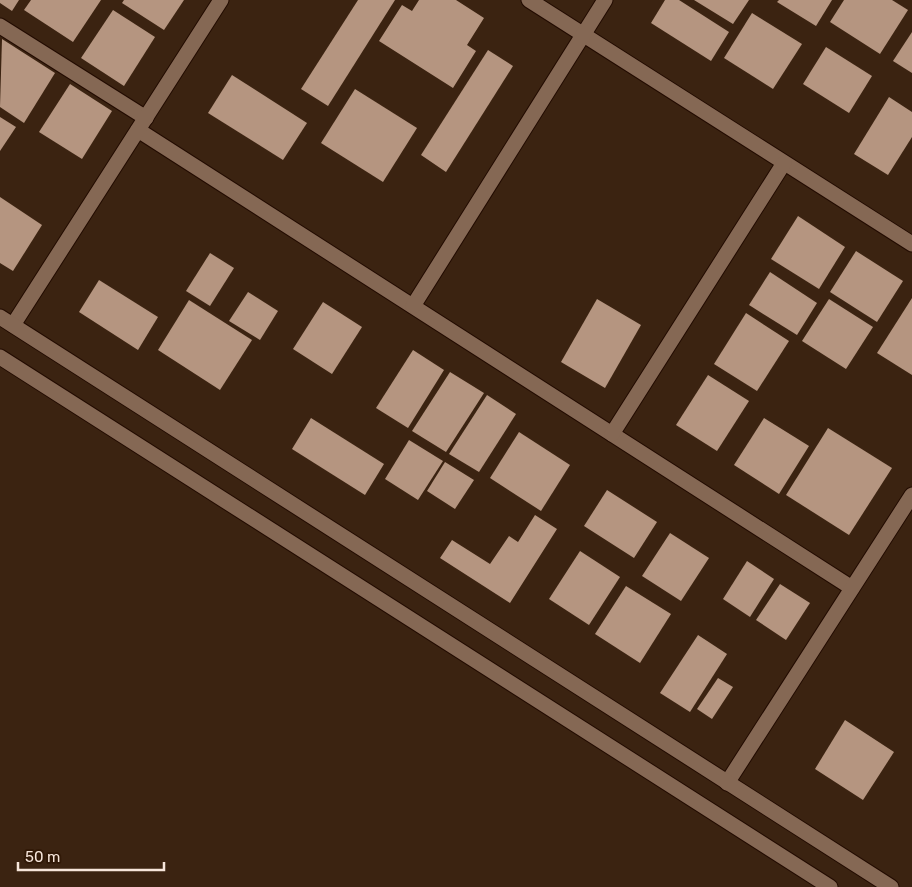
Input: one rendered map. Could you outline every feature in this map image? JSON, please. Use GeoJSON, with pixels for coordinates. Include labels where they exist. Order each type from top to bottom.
{"type":"FeatureCollection","features":[{"type":"Feature","properties":{"kind":"street"},"geometry":{"type":"LineString","coordinates":[[221,0],[142,124],[6,321],[891,887]]}},
{"type":"Feature","properties":{"kind":"street"},"geometry":{"type":"LineString","coordinates":[[529,0],[912,244]]}},
{"type":"Feature","properties":{"kind":"street"},"geometry":{"type":"LineString","coordinates":[[412,306],[605,0]]}},
{"type":"Feature","properties":{"kind":"street"},"geometry":{"type":"LineString","coordinates":[[0,26],[412,306],[852,588]]}},
{"type":"Feature","properties":{"kind":"street"},"geometry":{"type":"LineString","coordinates":[[612,434],[784,163]]}},
{"type":"Feature","properties":{"kind":"street"},"geometry":{"type":"LineString","coordinates":[[0,356],[830,887]]}},
{"type":"Feature","properties":{"kind":"street"},"geometry":{"type":"LineString","coordinates":[[727,783],[912,495]]}},
{"type":"Feature","properties":{"kind":"building"},"geometry":{"type":"Polygon","coordinates":[[[0,0],[19,0],[12,11],[0,3],[0,0]]]}},
{"type":"Feature","properties":{"kind":"building"},"geometry":{"type":"Polygon","coordinates":[[[31,0],[101,0],[73,42],[24,10],[31,0]]]}},
{"type":"Feature","properties":{"kind":"building"},"geometry":{"type":"Polygon","coordinates":[[[124,0],[184,0],[164,30],[122,3],[124,0]]]}},
{"type":"Feature","properties":{"kind":"building"},"geometry":{"type":"Polygon","coordinates":[[[358,0],[395,0],[328,106],[301,89],[358,0]]]}},
{"type":"Feature","properties":{"kind":"building"},"geometry":{"type":"Polygon","coordinates":[[[419,0],[456,0],[484,18],[467,45],[476,51],[453,88],[379,41],[402,5],[412,11],[419,0]]]}},
{"type":"Feature","properties":{"kind":"building"},"geometry":{"type":"Polygon","coordinates":[[[665,0],[679,0],[729,32],[711,61],[651,23],[665,0]]]}},
{"type":"Feature","properties":{"kind":"building"},"geometry":{"type":"Polygon","coordinates":[[[694,0],[749,0],[733,24],[694,0]]]}},
{"type":"Feature","properties":{"kind":"building"},"geometry":{"type":"Polygon","coordinates":[[[779,0],[832,0],[816,26],[777,2],[779,0]]]}},
{"type":"Feature","properties":{"kind":"building"},"geometry":{"type":"Polygon","coordinates":[[[844,0],[892,0],[908,10],[880,54],[830,22],[844,0]]]}},
{"type":"Feature","properties":{"kind":"building"},"geometry":{"type":"Polygon","coordinates":[[[113,10],[155,37],[124,86],[81,58],[113,10]]]}},
{"type":"Feature","properties":{"kind":"building"},"geometry":{"type":"Polygon","coordinates":[[[752,13],[802,44],[773,89],[724,58],[752,13]]]}},
{"type":"Feature","properties":{"kind":"building"},"geometry":{"type":"Polygon","coordinates":[[[912,32],[912,73],[893,61],[912,32]]]}},
{"type":"Feature","properties":{"kind":"building"},"geometry":{"type":"Polygon","coordinates":[[[2,39],[55,73],[24,123],[0,107],[2,39]]]}},
{"type":"Feature","properties":{"kind":"building"},"geometry":{"type":"Polygon","coordinates":[[[826,47],[872,76],[849,113],[803,84],[826,47]]]}},
{"type":"Feature","properties":{"kind":"building"},"geometry":{"type":"Polygon","coordinates":[[[488,50],[513,66],[446,172],[421,155],[488,50]]]}},
{"type":"Feature","properties":{"kind":"building"},"geometry":{"type":"Polygon","coordinates":[[[232,75],[307,123],[283,160],[208,113],[232,75]]]}},
{"type":"Feature","properties":{"kind":"building"},"geometry":{"type":"Polygon","coordinates":[[[70,84],[112,111],[82,159],[39,132],[70,84]]]}},
{"type":"Feature","properties":{"kind":"building"},"geometry":{"type":"Polygon","coordinates":[[[355,89],[417,128],[383,182],[321,143],[355,89]]]}},
{"type":"Feature","properties":{"kind":"building"},"geometry":{"type":"Polygon","coordinates":[[[889,97],[912,112],[912,137],[888,175],[854,154],[889,97]]]}},
{"type":"Feature","properties":{"kind":"building"},"geometry":{"type":"Polygon","coordinates":[[[0,117],[16,127],[0,151],[0,117]]]}},
{"type":"Feature","properties":{"kind":"building"},"geometry":{"type":"Polygon","coordinates":[[[0,197],[42,225],[13,271],[0,263],[0,197]]]}},
{"type":"Feature","properties":{"kind":"building"},"geometry":{"type":"Polygon","coordinates":[[[798,216],[845,247],[819,289],[771,259],[798,216]]]}},
{"type":"Feature","properties":{"kind":"building"},"geometry":{"type":"Polygon","coordinates":[[[856,251],[903,281],[877,322],[830,292],[856,251]]]}},
{"type":"Feature","properties":{"kind":"building"},"geometry":{"type":"Polygon","coordinates":[[[210,253],[234,268],[210,306],[186,291],[210,253]]]}},
{"type":"Feature","properties":{"kind":"building"},"geometry":{"type":"Polygon","coordinates":[[[770,272],[817,303],[797,335],[749,305],[770,272]]]}},
{"type":"Feature","properties":{"kind":"building"},"geometry":{"type":"Polygon","coordinates":[[[99,280],[158,317],[138,350],[79,312],[99,280]]]}},
{"type":"Feature","properties":{"kind":"building"},"geometry":{"type":"Polygon","coordinates":[[[248,292],[278,311],[260,340],[229,321],[248,292]]]}},
{"type":"Feature","properties":{"kind":"building"},"geometry":{"type":"Polygon","coordinates":[[[912,298],[912,375],[877,353],[912,298]]]}},
{"type":"Feature","properties":{"kind":"building"},"geometry":{"type":"Polygon","coordinates":[[[597,299],[641,325],[605,388],[561,362],[597,299]]]}},
{"type":"Feature","properties":{"kind":"building"},"geometry":{"type":"Polygon","coordinates":[[[829,299],[873,327],[846,369],[802,341],[829,299]]]}},
{"type":"Feature","properties":{"kind":"building"},"geometry":{"type":"Polygon","coordinates":[[[189,300],[252,340],[220,390],[158,350],[189,300]]]}},
{"type":"Feature","properties":{"kind":"building"},"geometry":{"type":"Polygon","coordinates":[[[323,302],[362,327],[332,374],[293,349],[323,302]]]}},
{"type":"Feature","properties":{"kind":"building"},"geometry":{"type":"Polygon","coordinates":[[[746,313],[789,341],[757,391],[714,364],[746,313]]]}},
{"type":"Feature","properties":{"kind":"building"},"geometry":{"type":"Polygon","coordinates":[[[413,350],[444,370],[408,428],[376,408],[413,350]]]}},
{"type":"Feature","properties":{"kind":"building"},"geometry":{"type":"Polygon","coordinates":[[[450,372],[484,393],[446,452],[412,431],[450,372]]]}},
{"type":"Feature","properties":{"kind":"building"},"geometry":{"type":"Polygon","coordinates":[[[708,375],[749,401],[717,451],[676,425],[708,375]]]}},
{"type":"Feature","properties":{"kind":"building"},"geometry":{"type":"Polygon","coordinates":[[[487,395],[516,414],[479,472],[449,454],[487,395]]]}},
{"type":"Feature","properties":{"kind":"building"},"geometry":{"type":"Polygon","coordinates":[[[311,418],[384,464],[365,495],[292,449],[311,418]]]}},
{"type":"Feature","properties":{"kind":"building"},"geometry":{"type":"Polygon","coordinates":[[[764,418],[809,446],[779,494],[734,465],[764,418]]]}},
{"type":"Feature","properties":{"kind":"building"},"geometry":{"type":"Polygon","coordinates":[[[828,428],[892,468],[849,535],[786,495],[828,428]]]}},
{"type":"Feature","properties":{"kind":"building"},"geometry":{"type":"Polygon","coordinates":[[[519,432],[570,465],[541,511],[490,478],[519,432]]]}},
{"type":"Feature","properties":{"kind":"building"},"geometry":{"type":"Polygon","coordinates":[[[409,440],[443,461],[418,500],[385,479],[409,440]]]}},
{"type":"Feature","properties":{"kind":"building"},"geometry":{"type":"Polygon","coordinates":[[[445,462],[474,480],[455,509],[427,491],[445,462]]]}},
{"type":"Feature","properties":{"kind":"building"},"geometry":{"type":"Polygon","coordinates":[[[607,490],[657,522],[634,558],[584,526],[607,490]]]}},
{"type":"Feature","properties":{"kind":"building"},"geometry":{"type":"Polygon","coordinates":[[[535,515],[557,529],[510,603],[440,558],[452,540],[490,564],[509,536],[518,542],[535,515]]]}},
{"type":"Feature","properties":{"kind":"building"},"geometry":{"type":"Polygon","coordinates":[[[670,533],[709,558],[681,601],[642,576],[670,533]]]}},
{"type":"Feature","properties":{"kind":"building"},"geometry":{"type":"Polygon","coordinates":[[[580,551],[620,577],[589,625],[549,599],[580,551]]]}},
{"type":"Feature","properties":{"kind":"building"},"geometry":{"type":"Polygon","coordinates":[[[747,561],[774,579],[750,617],[723,599],[747,561]]]}},
{"type":"Feature","properties":{"kind":"building"},"geometry":{"type":"Polygon","coordinates":[[[780,584],[810,603],[786,640],[756,620],[780,584]]]}},
{"type":"Feature","properties":{"kind":"building"},"geometry":{"type":"Polygon","coordinates":[[[626,586],[671,614],[640,663],[595,634],[626,586]]]}},
{"type":"Feature","properties":{"kind":"building"},"geometry":{"type":"Polygon","coordinates":[[[698,635],[727,654],[690,712],[660,693],[698,635]]]}},
{"type":"Feature","properties":{"kind":"building"},"geometry":{"type":"Polygon","coordinates":[[[718,678],[733,687],[712,719],[697,709],[718,678]]]}},
{"type":"Feature","properties":{"kind":"building"},"geometry":{"type":"Polygon","coordinates":[[[845,720],[894,752],[863,800],[815,769],[845,720]]]}}]}
